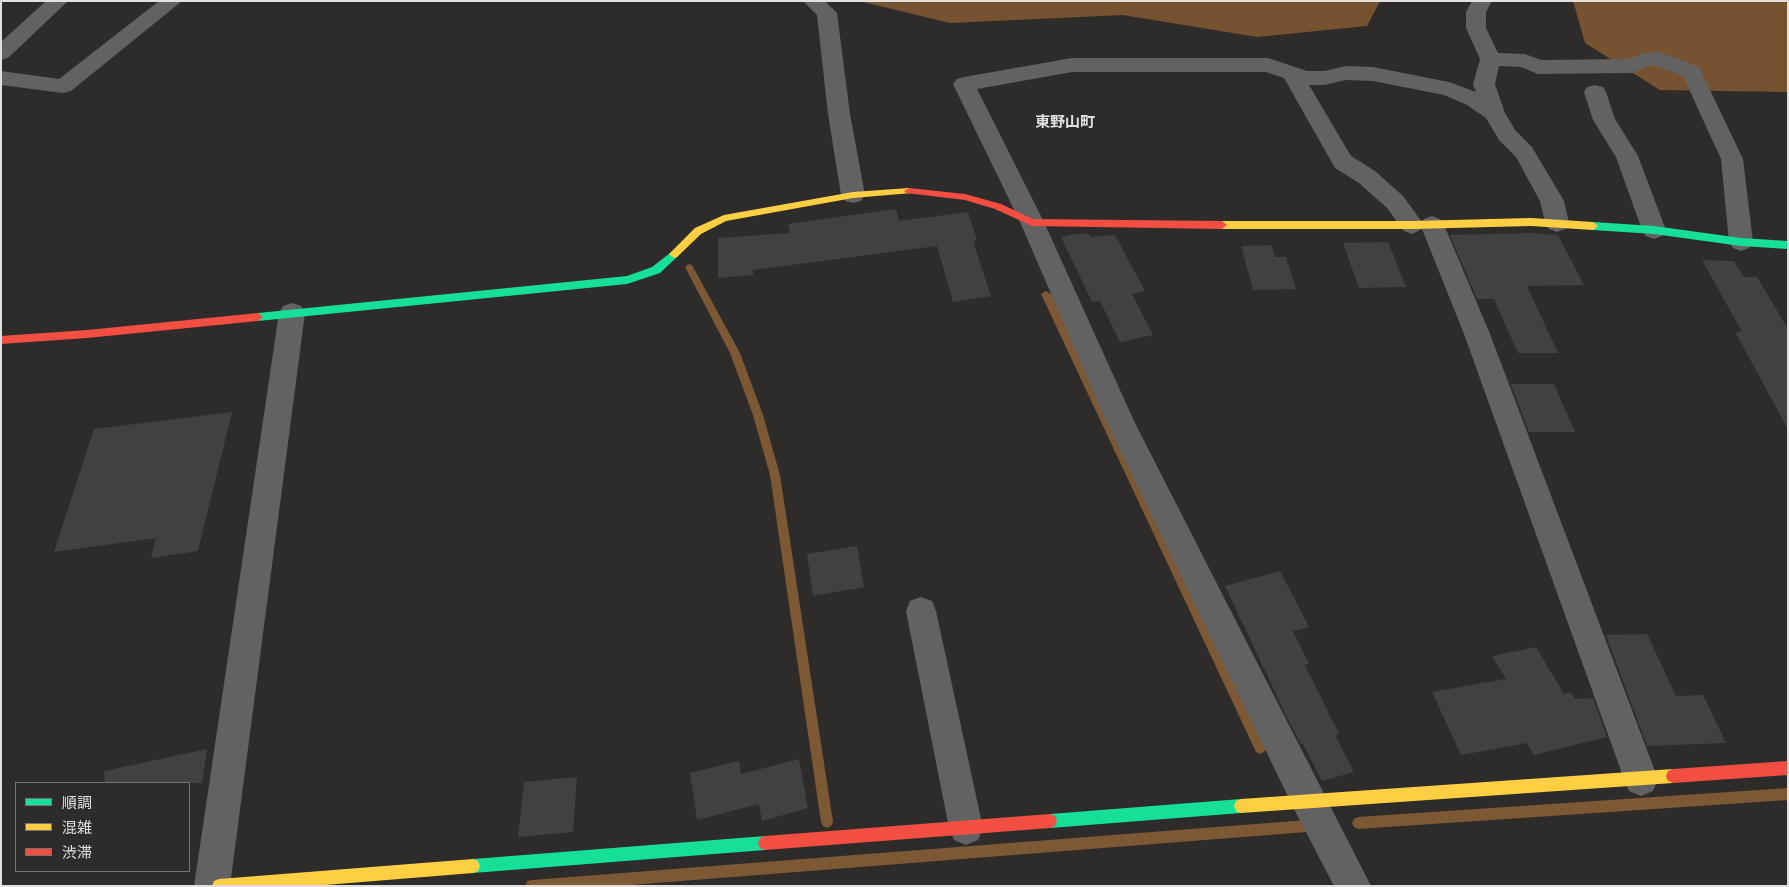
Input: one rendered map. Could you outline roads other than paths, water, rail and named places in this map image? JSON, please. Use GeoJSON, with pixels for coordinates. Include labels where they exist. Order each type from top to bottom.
{"type":"FeatureCollection","features":[{"type":"Feature","properties":{"kind":"street"},"geometry":{"type":"LineString","coordinates":[[3,48],[58,1]]}},
{"type":"Feature","properties":{"kind":"street"},"geometry":{"type":"LineString","coordinates":[[1,78],[63,86],[172,1]]}},
{"type":"Feature","properties":{"kind":"street"},"geometry":{"type":"LineString","coordinates":[[813,1],[827,14],[839,114],[853,195]]}},
{"type":"Feature","properties":{"kind":"street"},"geometry":{"type":"LineString","coordinates":[[1482,1],[1476,12],[1476,28],[1490,59],[1484,84],[1494,113],[1507,135],[1524,152],[1552,202],[1558,224]]}},
{"type":"Feature","properties":{"kind":"street"},"geometry":{"type":"LineString","coordinates":[[1490,59],[1525,61],[1538,67],[1633,66],[1644,60],[1659,59],[1692,72],[1732,159],[1741,242]]}},
{"type":"Feature","properties":{"kind":"street"},"geometry":{"type":"LineString","coordinates":[[1353,886],[1308,801],[1121,423],[1032,222],[964,84],[1072,65],[1268,65],[1306,78],[1324,78],[1346,73],[1373,74],[1422,82],[1449,88],[1475,100],[1494,113]]}},
{"type":"Feature","properties":{"kind":"street"},"geometry":{"type":"LineString","coordinates":[[1291,72],[1343,162],[1367,177],[1422,225],[1477,334],[1641,779]]}},
{"type":"Feature","properties":{"kind":"street"},"geometry":{"type":"LineString","coordinates":[[1595,92],[1604,120],[1627,156],[1654,230]]}},
{"type":"Feature","properties":{"kind":"street"},"geometry":{"type":"LineString","coordinates":[[1,340],[87,334],[627,280],[656,270],[698,231],[724,218],[853,195],[910,191],[965,197],[998,206],[1032,222],[1174,225],[1422,225],[1531,222],[1654,230],[1741,242],[1788,244]]}},
{"type":"Feature","properties":{"kind":"street"},"geometry":{"type":"LineString","coordinates":[[212,886],[292,313]]}},
{"type":"Feature","properties":{"kind":"street"},"geometry":{"type":"LineString","coordinates":[[922,611],[966,828]]}},
{"type":"Feature","properties":{"kind":"street"},"geometry":{"type":"LineString","coordinates":[[219,886],[1308,801],[1788,768]]}},
{"type":"Feature","properties":{"kind":"waterway"},"geometry":{"type":"LineString","coordinates":[[689,267],[735,353],[758,415],[775,475],[827,822]]}},
{"type":"Feature","properties":{"kind":"waterway"},"geometry":{"type":"LineString","coordinates":[[1046,294],[1260,748]]}},
{"type":"Feature","properties":{"kind":"waterway"},"geometry":{"type":"LineString","coordinates":[[1358,823],[1788,794]]}},
{"type":"Feature","properties":{"kind":"waterway"},"geometry":{"type":"LineString","coordinates":[[532,886],[1307,826]]}},
{"type":"Feature","properties":{"kind":"district","name":"東野山町"},"geometry":{"type":"Point","coordinates":[1065,122]}}]}
